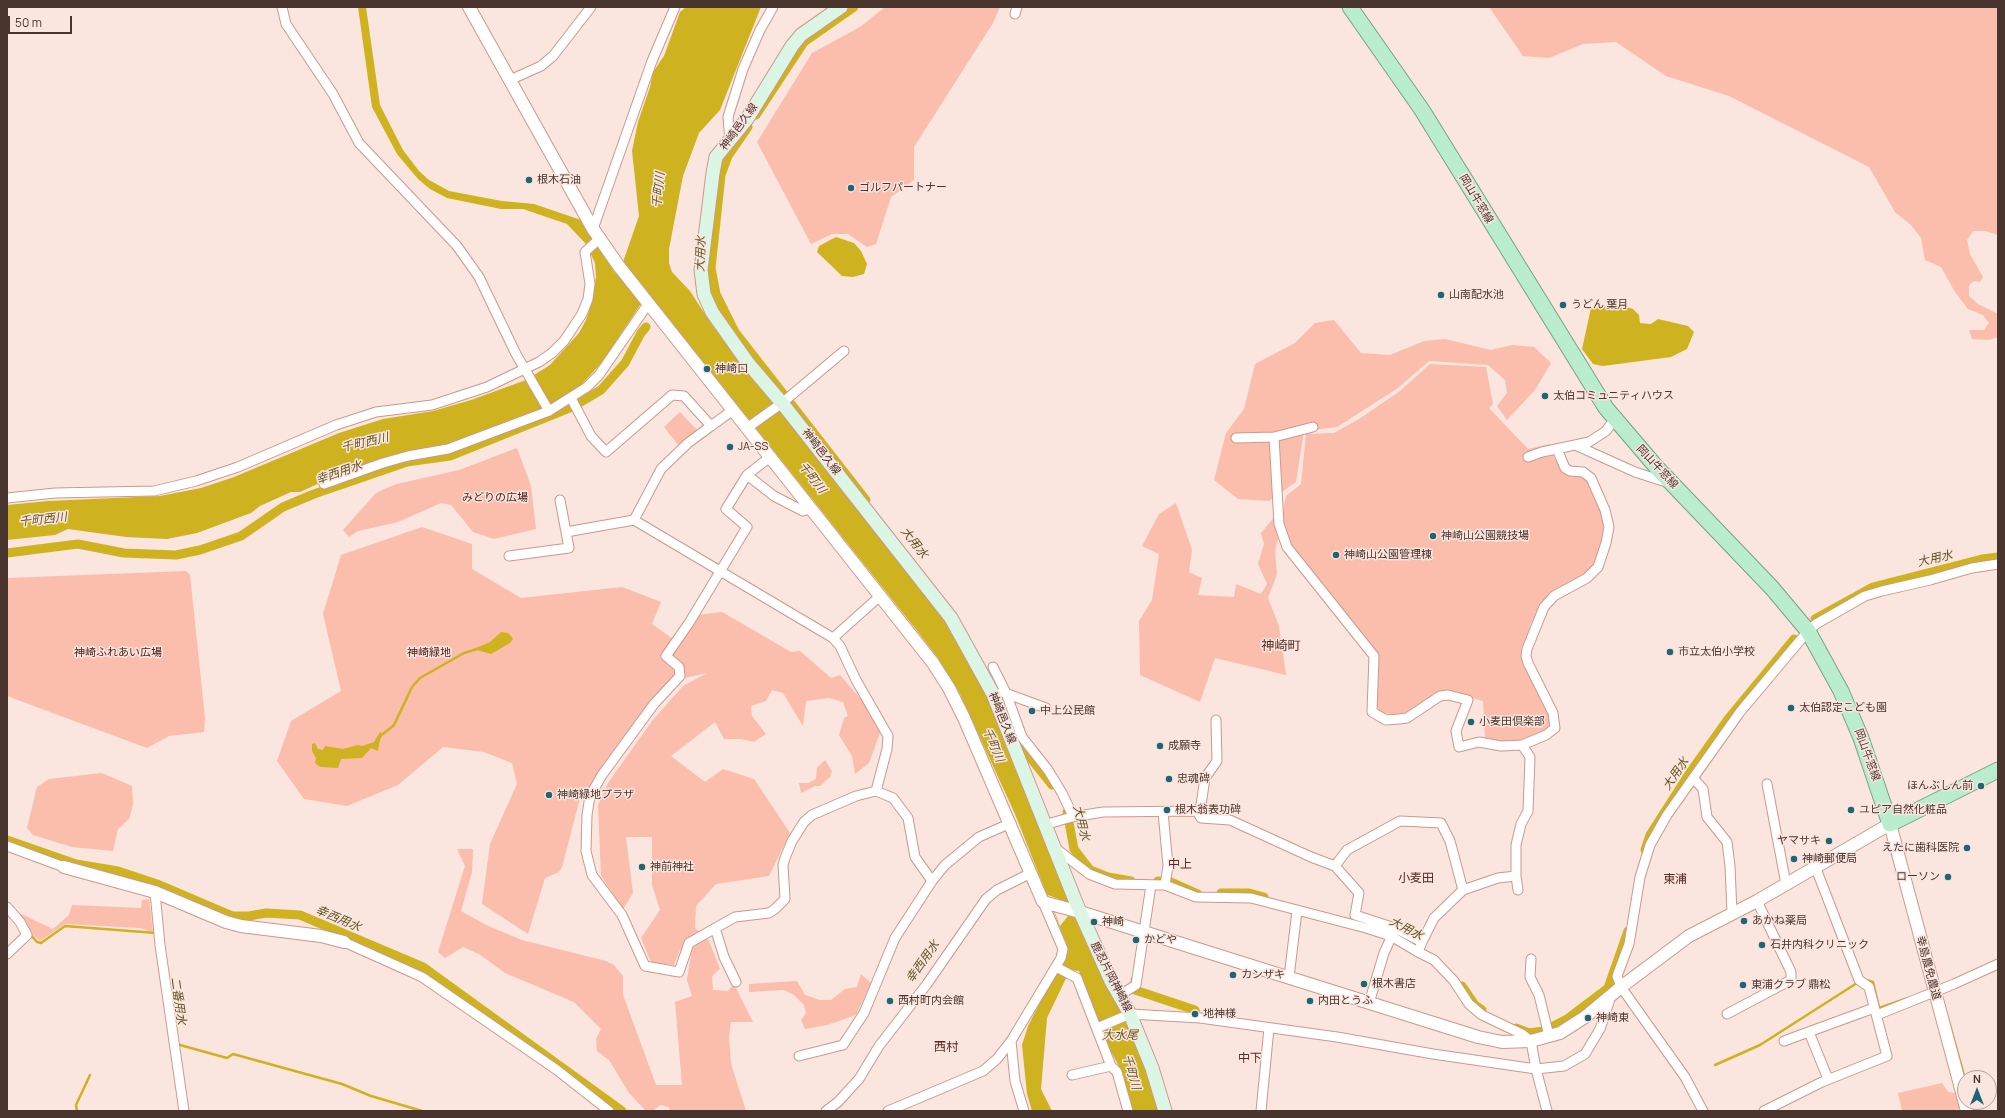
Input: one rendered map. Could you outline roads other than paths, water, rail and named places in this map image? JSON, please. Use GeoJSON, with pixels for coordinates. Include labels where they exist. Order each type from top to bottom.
{"type":"FeatureCollection","features":[{"type":"Feature","properties":{"kind":"main road","name":"神崎邑久線"},"geometry":{"type":"LineString","coordinates":[[841,7],[801,35],[792,46],[747,119],[730,142],[716,157],[701,270],[704,294],[712,312],[748,363],[783,401],[951,618],[1000,693],[1044,825],[1078,911]]}},
{"type":"Feature","properties":{"kind":"main road","name":"岡山牛窓線"},"geometry":{"type":"LineString","coordinates":[[1350,7],[1422,110],[1526,281],[1614,420],[1772,588],[1808,631],[1841,691],[1862,738],[1890,824]]}},
{"type":"Feature","properties":{"kind":"main road"},"geometry":{"type":"LineString","coordinates":[[1890,824],[1998,770]]}},
{"type":"Feature","properties":{"kind":"main road","name":"鹿忍片岡神崎線"},"geometry":{"type":"LineString","coordinates":[[1078,911],[1111,981],[1120,995],[1152,1068],[1165,1111]]}},
{"type":"Feature","properties":{"kind":"street"},"geometry":{"type":"LineString","coordinates":[[282,7],[286,24],[333,94],[359,143],[457,246],[479,276],[525,370],[549,409]]}},
{"type":"Feature","properties":{"kind":"street"},"geometry":{"type":"LineString","coordinates":[[469,7],[597,236],[646,302],[733,410],[749,427],[770,457],[933,663],[949,688],[964,718],[1031,873],[1048,903],[1063,948],[1061,958],[1057,968],[1011,1042],[997,1059],[983,1071],[888,1111]]}},
{"type":"Feature","properties":{"kind":"street"},"geometry":{"type":"LineString","coordinates":[[510,80],[541,66],[552,56],[591,7]]}},
{"type":"Feature","properties":{"kind":"street"},"geometry":{"type":"LineString","coordinates":[[7,498],[55,493],[154,491],[196,481],[238,467],[336,425],[376,412],[432,405],[487,387],[525,370],[552,353],[564,341],[582,314],[588,299],[590,284],[585,252],[597,236],[652,61],[675,7]]}},
{"type":"Feature","properties":{"kind":"street"},"geometry":{"type":"LineString","coordinates":[[730,142],[728,117],[743,69],[772,7]]}},
{"type":"Feature","properties":{"kind":"street"},"geometry":{"type":"LineString","coordinates":[[324,484],[383,462],[448,449],[549,409],[574,403],[599,375],[646,302]]}},
{"type":"Feature","properties":{"kind":"street"},"geometry":{"type":"LineString","coordinates":[[749,427],[844,351]]}},
{"type":"Feature","properties":{"kind":"street"},"geometry":{"type":"LineString","coordinates":[[574,403],[592,436],[606,452],[672,395],[684,396],[710,426]]}},
{"type":"Feature","properties":{"kind":"street"},"geometry":{"type":"LineString","coordinates":[[634,520],[661,469],[688,443],[733,410]]}},
{"type":"Feature","properties":{"kind":"street"},"geometry":{"type":"LineString","coordinates":[[1528,457],[1589,442],[1606,431],[1614,420]]}},
{"type":"Feature","properties":{"kind":"street"},"geometry":{"type":"LineString","coordinates":[[1236,438],[1274,437],[1313,427]]}},
{"type":"Feature","properties":{"kind":"street"},"geometry":{"type":"LineString","coordinates":[[1274,437],[1280,524],[1287,547],[1374,656],[1372,712],[1386,720],[1407,718],[1440,696],[1448,695],[1468,700],[1456,731],[1459,747],[1479,742],[1501,746],[1522,745],[1546,735],[1555,728],[1554,713],[1526,656],[1544,607],[1554,596],[1587,578],[1598,567],[1606,543],[1609,527],[1605,510],[1591,478],[1583,472],[1570,471],[1565,468],[1557,449]]}},
{"type":"Feature","properties":{"kind":"street"},"geometry":{"type":"LineString","coordinates":[[1575,445],[1591,454],[1646,477],[1673,484]]}},
{"type":"Feature","properties":{"kind":"street"},"geometry":{"type":"LineString","coordinates":[[770,457],[747,475],[726,510],[747,527],[721,571],[666,656],[679,667],[680,676],[654,704],[602,775],[590,796],[587,815],[586,851],[592,875],[625,921],[645,966],[679,972],[689,943],[735,917],[769,913],[776,909],[784,899],[785,858],[792,841],[804,822],[812,815],[856,796],[876,791],[894,798],[908,818],[915,857],[932,881]]}},
{"type":"Feature","properties":{"kind":"street"},"geometry":{"type":"LineString","coordinates":[[747,475],[774,496],[803,511],[811,509]]}},
{"type":"Feature","properties":{"kind":"street"},"geometry":{"type":"LineString","coordinates":[[509,556],[569,548],[560,500]]}},
{"type":"Feature","properties":{"kind":"street"},"geometry":{"type":"LineString","coordinates":[[566,532],[634,520],[833,638],[840,646],[856,680],[888,736],[887,749],[876,791]]}},
{"type":"Feature","properties":{"kind":"street"},"geometry":{"type":"LineString","coordinates":[[1703,1111],[1685,1077],[1621,987],[1617,976],[1630,944],[1640,877],[1650,845],[1667,815],[1740,712],[1808,631],[1819,622],[1866,596],[1972,568],[1998,564]]}},
{"type":"Feature","properties":{"kind":"street"},"geometry":{"type":"LineString","coordinates":[[833,638],[880,596]]}},
{"type":"Feature","properties":{"kind":"street"},"geometry":{"type":"LineString","coordinates":[[993,667],[1000,693],[1022,737],[1048,770],[1062,793],[1073,816]]}},
{"type":"Feature","properties":{"kind":"street"},"geometry":{"type":"LineString","coordinates":[[1000,693],[1046,708]]}},
{"type":"Feature","properties":{"kind":"street"},"geometry":{"type":"LineString","coordinates":[[1197,811],[1201,805],[1205,778],[1217,761],[1216,720]]}},
{"type":"Feature","properties":{"kind":"street"},"geometry":{"type":"LineString","coordinates":[[1518,890],[1516,876],[1516,845],[1521,824],[1528,811],[1530,757],[1522,745]]}},
{"type":"Feature","properties":{"kind":"street"},"geometry":{"type":"LineString","coordinates":[[1693,778],[1704,789],[1707,817],[1727,842],[1730,866],[1732,913]]}},
{"type":"Feature","properties":{"kind":"street"},"geometry":{"type":"LineString","coordinates":[[1767,784],[1779,840],[1786,884]]}},
{"type":"Feature","properties":{"kind":"street"},"geometry":{"type":"LineString","coordinates":[[1044,825],[1073,816],[1103,812],[1197,811]]}},
{"type":"Feature","properties":{"kind":"street"},"geometry":{"type":"LineString","coordinates":[[1197,811],[1201,818],[1230,820],[1311,857],[1335,866],[1359,893],[1354,920]]}},
{"type":"Feature","properties":{"kind":"street"},"geometry":{"type":"LineString","coordinates":[[1163,812],[1168,866],[1166,882]]}},
{"type":"Feature","properties":{"kind":"street"},"geometry":{"type":"LineString","coordinates":[[1335,866],[1347,850],[1400,820],[1441,822],[1450,841],[1463,890]]}},
{"type":"Feature","properties":{"kind":"street"},"geometry":{"type":"LineString","coordinates":[[799,1056],[843,1045],[864,1013],[895,938],[932,881],[945,865],[979,837],[1010,823]]}},
{"type":"Feature","properties":{"kind":"street"},"geometry":{"type":"LineString","coordinates":[[1048,903],[1078,911],[1478,1037],[1502,1042],[1531,1041],[1548,1031],[1560,1033],[1585,1017],[1621,987],[1689,936],[1757,901],[1815,866],[1890,824]]}},
{"type":"Feature","properties":{"kind":"street","name":"幸島農免農道"},"geometry":{"type":"LineString","coordinates":[[1890,824],[1967,1111]]}},
{"type":"Feature","properties":{"kind":"street"},"geometry":{"type":"LineString","coordinates":[[7,846],[64,867],[155,892],[226,922],[241,926],[322,936],[344,942],[422,977],[557,1070],[609,1111]]}},
{"type":"Feature","properties":{"kind":"street"},"geometry":{"type":"LineString","coordinates":[[1052,846],[1095,877],[1121,885],[1151,885],[1166,882],[1196,897],[1251,898],[1297,911],[1354,920],[1393,932],[1420,947],[1434,960],[1454,981],[1469,1004],[1482,1016],[1522,1034],[1531,1041],[1536,1069],[1548,1111]]}},
{"type":"Feature","properties":{"kind":"street"},"geometry":{"type":"LineString","coordinates":[[1764,1111],[1828,1080],[1887,1056],[1869,987],[1858,980],[1815,866]]}},
{"type":"Feature","properties":{"kind":"street"},"geometry":{"type":"LineString","coordinates":[[826,1111],[838,1102],[859,1079],[879,1046],[927,984],[986,899],[997,890],[1031,873]]}},
{"type":"Feature","properties":{"kind":"street"},"geometry":{"type":"LineString","coordinates":[[1420,947],[1434,918],[1463,890],[1498,878],[1516,876]]}},
{"type":"Feature","properties":{"kind":"street"},"geometry":{"type":"LineString","coordinates":[[1120,995],[1134,986],[1151,885]]}},
{"type":"Feature","properties":{"kind":"street"},"geometry":{"type":"LineString","coordinates":[[155,892],[160,945],[184,1111]]}},
{"type":"Feature","properties":{"kind":"street"},"geometry":{"type":"LineString","coordinates":[[1727,1014],[1790,980],[1791,972],[1757,901]]}},
{"type":"Feature","properties":{"kind":"street"},"geometry":{"type":"LineString","coordinates":[[7,906],[20,922],[27,935],[7,954]]}},
{"type":"Feature","properties":{"kind":"street"},"geometry":{"type":"LineString","coordinates":[[1289,978],[1297,911]]}},
{"type":"Feature","properties":{"kind":"street"},"geometry":{"type":"LineString","coordinates":[[715,928],[724,957],[736,982]]}},
{"type":"Feature","properties":{"kind":"street"},"geometry":{"type":"LineString","coordinates":[[1369,1003],[1384,953],[1393,932]]}},
{"type":"Feature","properties":{"kind":"street"},"geometry":{"type":"LineString","coordinates":[[1531,959],[1530,977],[1539,996],[1548,1031]]}},
{"type":"Feature","properties":{"kind":"street"},"geometry":{"type":"LineString","coordinates":[[1784,1041],[1934,992],[1998,964]]}},
{"type":"Feature","properties":{"kind":"street"},"geometry":{"type":"LineString","coordinates":[[1057,968],[1077,978],[1099,1027],[1111,1066],[1117,1072],[1128,1111]]}},
{"type":"Feature","properties":{"kind":"street"},"geometry":{"type":"LineString","coordinates":[[1099,1027],[1128,1015],[1200,1018],[1268,1030],[1536,1069],[1564,1066],[1585,1054],[1600,1029],[1611,996]]}},
{"type":"Feature","properties":{"kind":"street"},"geometry":{"type":"LineString","coordinates":[[1261,1111],[1268,1030]]}},
{"type":"Feature","properties":{"kind":"street"},"geometry":{"type":"LineString","coordinates":[[1809,1032],[1828,1080]]}},
{"type":"Feature","properties":{"kind":"street"},"geometry":{"type":"LineString","coordinates":[[1011,1042],[1015,1081],[1024,1111]]}},
{"type":"Feature","properties":{"kind":"street"},"geometry":{"type":"LineString","coordinates":[[1072,1075],[1111,1066]]}},
{"type":"Feature","properties":{"kind":"water"},"geometry":{"type":"Polygon","coordinates":[[[358,7],[366,7],[380,105],[403,150],[419,171],[429,180],[449,191],[502,201],[534,204],[581,220],[615,273],[623,262],[639,216],[632,151],[638,122],[650,87],[653,72],[664,56],[680,12],[686,7],[761,7],[720,110],[699,133],[683,176],[669,249],[669,263],[672,272],[690,291],[712,325],[946,616],[986,691],[1126,1016],[1161,1111],[1132,1111],[1122,1072],[1106,1042],[1079,971],[1070,970],[1047,1018],[1041,1089],[1052,1111],[1032,1111],[1027,1094],[1022,1045],[1028,1026],[1068,948],[1015,814],[960,694],[938,658],[914,627],[649,294],[603,361],[584,382],[571,394],[545,408],[445,446],[324,481],[300,492],[291,492],[260,506],[251,513],[197,533],[167,539],[126,537],[68,529],[55,535],[7,540],[7,505],[48,501],[160,496],[201,488],[234,477],[339,433],[383,419],[433,411],[471,400],[526,380],[550,365],[579,333],[586,320],[592,302],[596,277],[595,263],[586,244],[567,224],[523,209],[501,209],[447,198],[430,189],[418,179],[397,154],[372,107],[358,7]]]}},
{"type":"Feature","properties":{"kind":"water"},"geometry":{"type":"Polygon","coordinates":[[[836,237],[854,243],[861,251],[867,264],[864,274],[853,277],[842,276],[817,252],[819,246],[836,237]]]}},
{"type":"Feature","properties":{"kind":"water"},"geometry":{"type":"Polygon","coordinates":[[[1620,305],[1633,309],[1639,315],[1640,323],[1651,324],[1658,319],[1688,326],[1694,332],[1687,349],[1671,357],[1603,366],[1593,364],[1582,349],[1591,308],[1620,305]]]}},
{"type":"Feature","properties":{"kind":"water"},"geometry":{"type":"Polygon","coordinates":[[[501,632],[508,633],[511,636],[513,639],[510,643],[491,654],[477,650],[476,648],[490,642],[501,632]]]}},
{"type":"Feature","properties":{"kind":"water"},"geometry":{"type":"Polygon","coordinates":[[[380,732],[383,734],[378,751],[371,748],[362,758],[341,759],[338,768],[320,767],[315,763],[316,758],[312,751],[312,744],[315,743],[318,749],[323,750],[325,746],[343,749],[358,745],[362,746],[374,742],[380,732]]]}},
{"type":"Feature","properties":{"kind":"waterway","name":"大用水"},"geometry":{"type":"LineString","coordinates":[[756,115],[804,42],[854,7]]}},
{"type":"Feature","properties":{"kind":"waterway","name":"大用水"},"geometry":{"type":"LineString","coordinates":[[748,127],[728,156],[721,175],[711,268],[716,294],[735,332],[866,500]]}},
{"type":"Feature","properties":{"kind":"waterway","name":"幸西用水"},"geometry":{"type":"LineString","coordinates":[[7,553],[78,544],[124,553],[176,555],[200,550],[241,536],[283,507],[314,494],[407,462],[450,456],[572,407],[601,390],[625,363],[641,333],[646,327]]}},
{"type":"Feature","properties":{"kind":"waterway","name":"大用水"},"geometry":{"type":"LineString","coordinates":[[1815,619],[1873,587],[1982,559],[1998,557]]}},
{"type":"Feature","properties":{"kind":"waterway","name":"大用水"},"geometry":{"type":"LineString","coordinates":[[1645,850],[1650,835],[1691,771],[1728,719],[1794,639]]}},
{"type":"Feature","properties":{"kind":"waterway"},"geometry":{"type":"LineString","coordinates":[[383,734],[394,725],[412,687],[420,678],[464,653],[477,649]]}},
{"type":"Feature","properties":{"kind":"waterway","name":"大用水"},"geometry":{"type":"LineString","coordinates":[[996,686],[1011,720],[1017,741],[1052,785]]}},
{"type":"Feature","properties":{"kind":"waterway","name":"大用水"},"geometry":{"type":"LineString","coordinates":[[1067,812],[1074,849],[1090,870],[1108,877],[1131,881]]}},
{"type":"Feature","properties":{"kind":"waterway","name":"幸西用水"},"geometry":{"type":"LineString","coordinates":[[7,840],[76,864],[118,871],[157,884],[232,916],[249,916],[266,913],[300,915],[423,967],[622,1111]]}},
{"type":"Feature","properties":{"kind":"waterway","name":"大用水"},"geometry":{"type":"LineString","coordinates":[[1158,881],[1171,882],[1198,894]]}},
{"type":"Feature","properties":{"kind":"waterway","name":"大用水"},"geometry":{"type":"LineString","coordinates":[[1221,893],[1249,893],[1264,897]]}},
{"type":"Feature","properties":{"kind":"waterway"},"geometry":{"type":"LineString","coordinates":[[30,934],[37,942],[41,943],[65,926],[156,933]]}},
{"type":"Feature","properties":{"kind":"waterway","name":"大用水"},"geometry":{"type":"LineString","coordinates":[[1516,1028],[1529,1033],[1544,1031],[1567,1019],[1608,988],[1628,931]]}},
{"type":"Feature","properties":{"kind":"waterway"},"geometry":{"type":"LineString","coordinates":[[1135,980],[1135,990],[1195,1010],[1197,1017]]}},
{"type":"Feature","properties":{"kind":"waterway"},"geometry":{"type":"LineString","coordinates":[[1866,980],[1873,982],[1879,1008],[1908,998]]}},
{"type":"Feature","properties":{"kind":"waterway"},"geometry":{"type":"LineString","coordinates":[[1715,1065],[1760,1045],[1857,983]]}},
{"type":"Feature","properties":{"kind":"waterway","name":"大用水"},"geometry":{"type":"LineString","coordinates":[[1462,986],[1475,1005],[1482,1010]]}},
{"type":"Feature","properties":{"kind":"waterway"},"geometry":{"type":"LineString","coordinates":[[1948,1018],[1962,1070]]}},
{"type":"Feature","properties":{"kind":"waterway"},"geometry":{"type":"LineString","coordinates":[[180,1045],[227,1058],[233,1054],[342,1084],[371,1096],[422,1111]]}},
{"type":"Feature","properties":{"kind":"waterway"},"geometry":{"type":"LineString","coordinates":[[77,1111],[76,1105],[90,1075]]}},
{"type":"Feature","properties":{"kind":"place","name":"根木石油"},"geometry":{"type":"Point","coordinates":[529,180]}},
{"type":"Feature","properties":{"kind":"place","name":"ゴルフパートナー"},"geometry":{"type":"Point","coordinates":[851,188]}},
{"type":"Feature","properties":{"kind":"place","name":"山南配水池"},"geometry":{"type":"Point","coordinates":[1441,295]}},
{"type":"Feature","properties":{"kind":"place","name":"うどん 葉月"},"geometry":{"type":"Point","coordinates":[1563,305]}},
{"type":"Feature","properties":{"kind":"place","name":"神崎口"},"geometry":{"type":"Point","coordinates":[707,369]}},
{"type":"Feature","properties":{"kind":"place","name":"太伯コミュニティハウス"},"geometry":{"type":"Point","coordinates":[1545,396]}},
{"type":"Feature","properties":{"kind":"place","name":"JA-SS"},"geometry":{"type":"Point","coordinates":[730,447]}},
{"type":"Feature","properties":{"kind":"place","name":"神崎山公園競技場"},"geometry":{"type":"Point","coordinates":[1433,536]}},
{"type":"Feature","properties":{"kind":"place","name":"神崎山公園管理棟"},"geometry":{"type":"Point","coordinates":[1336,555]}},
{"type":"Feature","properties":{"kind":"place","name":"市立太伯小学校"},"geometry":{"type":"Point","coordinates":[1670,652]}},
{"type":"Feature","properties":{"kind":"place","name":"太伯認定こども園"},"geometry":{"type":"Point","coordinates":[1791,708]}},
{"type":"Feature","properties":{"kind":"place","name":"中上公民館"},"geometry":{"type":"Point","coordinates":[1032,711]}},
{"type":"Feature","properties":{"kind":"place","name":"小麦田倶楽部"},"geometry":{"type":"Point","coordinates":[1471,722]}},
{"type":"Feature","properties":{"kind":"place","name":"成願寺"},"geometry":{"type":"Point","coordinates":[1160,746]}},
{"type":"Feature","properties":{"kind":"place","name":"忠魂碑"},"geometry":{"type":"Point","coordinates":[1169,779]}},
{"type":"Feature","properties":{"kind":"place","name":"ほんぶしん前"},"geometry":{"type":"Point","coordinates":[1981,786]}},
{"type":"Feature","properties":{"kind":"place","name":"神崎緑地プラザ"},"geometry":{"type":"Point","coordinates":[549,795]}},
{"type":"Feature","properties":{"kind":"place","name":"根木翁表功碑"},"geometry":{"type":"Point","coordinates":[1167,810]}},
{"type":"Feature","properties":{"kind":"place","name":"ユピア自然化粧品"},"geometry":{"type":"Point","coordinates":[1851,810]}},
{"type":"Feature","properties":{"kind":"place","name":"ヤマサキ"},"geometry":{"type":"Point","coordinates":[1829,841]}},
{"type":"Feature","properties":{"kind":"place","name":"えたに歯科医院"},"geometry":{"type":"Point","coordinates":[1967,848]}},
{"type":"Feature","properties":{"kind":"place","name":"神崎郵便局"},"geometry":{"type":"Point","coordinates":[1794,859]}},
{"type":"Feature","properties":{"kind":"place","name":"神前神社"},"geometry":{"type":"Point","coordinates":[642,867]}},
{"type":"Feature","properties":{"kind":"place","name":"ローソン"},"geometry":{"type":"Point","coordinates":[1948,877]}},
{"type":"Feature","properties":{"kind":"place","name":"あかね薬局"},"geometry":{"type":"Point","coordinates":[1744,921]}},
{"type":"Feature","properties":{"kind":"place","name":"神崎"},"geometry":{"type":"Point","coordinates":[1094,922]}},
{"type":"Feature","properties":{"kind":"place","name":"かどや"},"geometry":{"type":"Point","coordinates":[1136,940]}},
{"type":"Feature","properties":{"kind":"place","name":"石井内科クリニック"},"geometry":{"type":"Point","coordinates":[1762,945]}},
{"type":"Feature","properties":{"kind":"place","name":"カンザキ"},"geometry":{"type":"Point","coordinates":[1233,975]}},
{"type":"Feature","properties":{"kind":"place","name":"根木書店"},"geometry":{"type":"Point","coordinates":[1364,984]}},
{"type":"Feature","properties":{"kind":"place","name":"東浦クラブ 鼎松"},"geometry":{"type":"Point","coordinates":[1743,985]}},
{"type":"Feature","properties":{"kind":"place","name":"西村町内会館"},"geometry":{"type":"Point","coordinates":[890,1001]}},
{"type":"Feature","properties":{"kind":"place","name":"内田とうふ"},"geometry":{"type":"Point","coordinates":[1310,1001]}},
{"type":"Feature","properties":{"kind":"place","name":"地神様"},"geometry":{"type":"Point","coordinates":[1195,1014]}},
{"type":"Feature","properties":{"kind":"place","name":"神崎東"},"geometry":{"type":"Point","coordinates":[1588,1018]}},
{"type":"Feature","properties":{"kind":"district","name":"神崎町"},"geometry":{"type":"Point","coordinates":[1281,646]}},
{"type":"Feature","properties":{"kind":"district","name":"中上"},"geometry":{"type":"Point","coordinates":[1180,865]}},
{"type":"Feature","properties":{"kind":"district","name":"小麦田"},"geometry":{"type":"Point","coordinates":[1416,879]}},
{"type":"Feature","properties":{"kind":"district","name":"東浦"},"geometry":{"type":"Point","coordinates":[1675,880]}},
{"type":"Feature","properties":{"kind":"district","name":"西村"},"geometry":{"type":"Point","coordinates":[946,1048]}},
{"type":"Feature","properties":{"kind":"district","name":"中下"},"geometry":{"type":"Point","coordinates":[1250,1059]}},
{"type":"Feature","properties":{"kind":"water label","name":"千町川"},"geometry":{"type":"Point","coordinates":[659,190]}},
{"type":"Feature","properties":{"kind":"water label","name":"千町西川"},"geometry":{"type":"Point","coordinates":[365,443]}},
{"type":"Feature","properties":{"kind":"water label","name":"千町川"},"geometry":{"type":"Point","coordinates":[812,478]}},
{"type":"Feature","properties":{"kind":"water label","name":"千町西川"},"geometry":{"type":"Point","coordinates":[43,520]}},
{"type":"Feature","properties":{"kind":"water label","name":"千町川"},"geometry":{"type":"Point","coordinates":[993,745]}},
{"type":"Feature","properties":{"kind":"water label","name":"二番用水"},"geometry":{"type":"Point","coordinates":[178,1001]}},
{"type":"Feature","properties":{"kind":"water label","name":"大水尾"},"geometry":{"type":"Point","coordinates":[1120,1036]}},
{"type":"Feature","properties":{"kind":"water label","name":"千町川"},"geometry":{"type":"Point","coordinates":[1131,1072]}},
{"type":"Feature","properties":{"kind":"park label","name":"みどりの広場"},"geometry":{"type":"Point","coordinates":[495,498]}},
{"type":"Feature","properties":{"kind":"park label","name":"神崎ふれあい広場"},"geometry":{"type":"Point","coordinates":[118,653]}},
{"type":"Feature","properties":{"kind":"park label","name":"神崎緑地"},"geometry":{"type":"Point","coordinates":[429,653]}}]}
